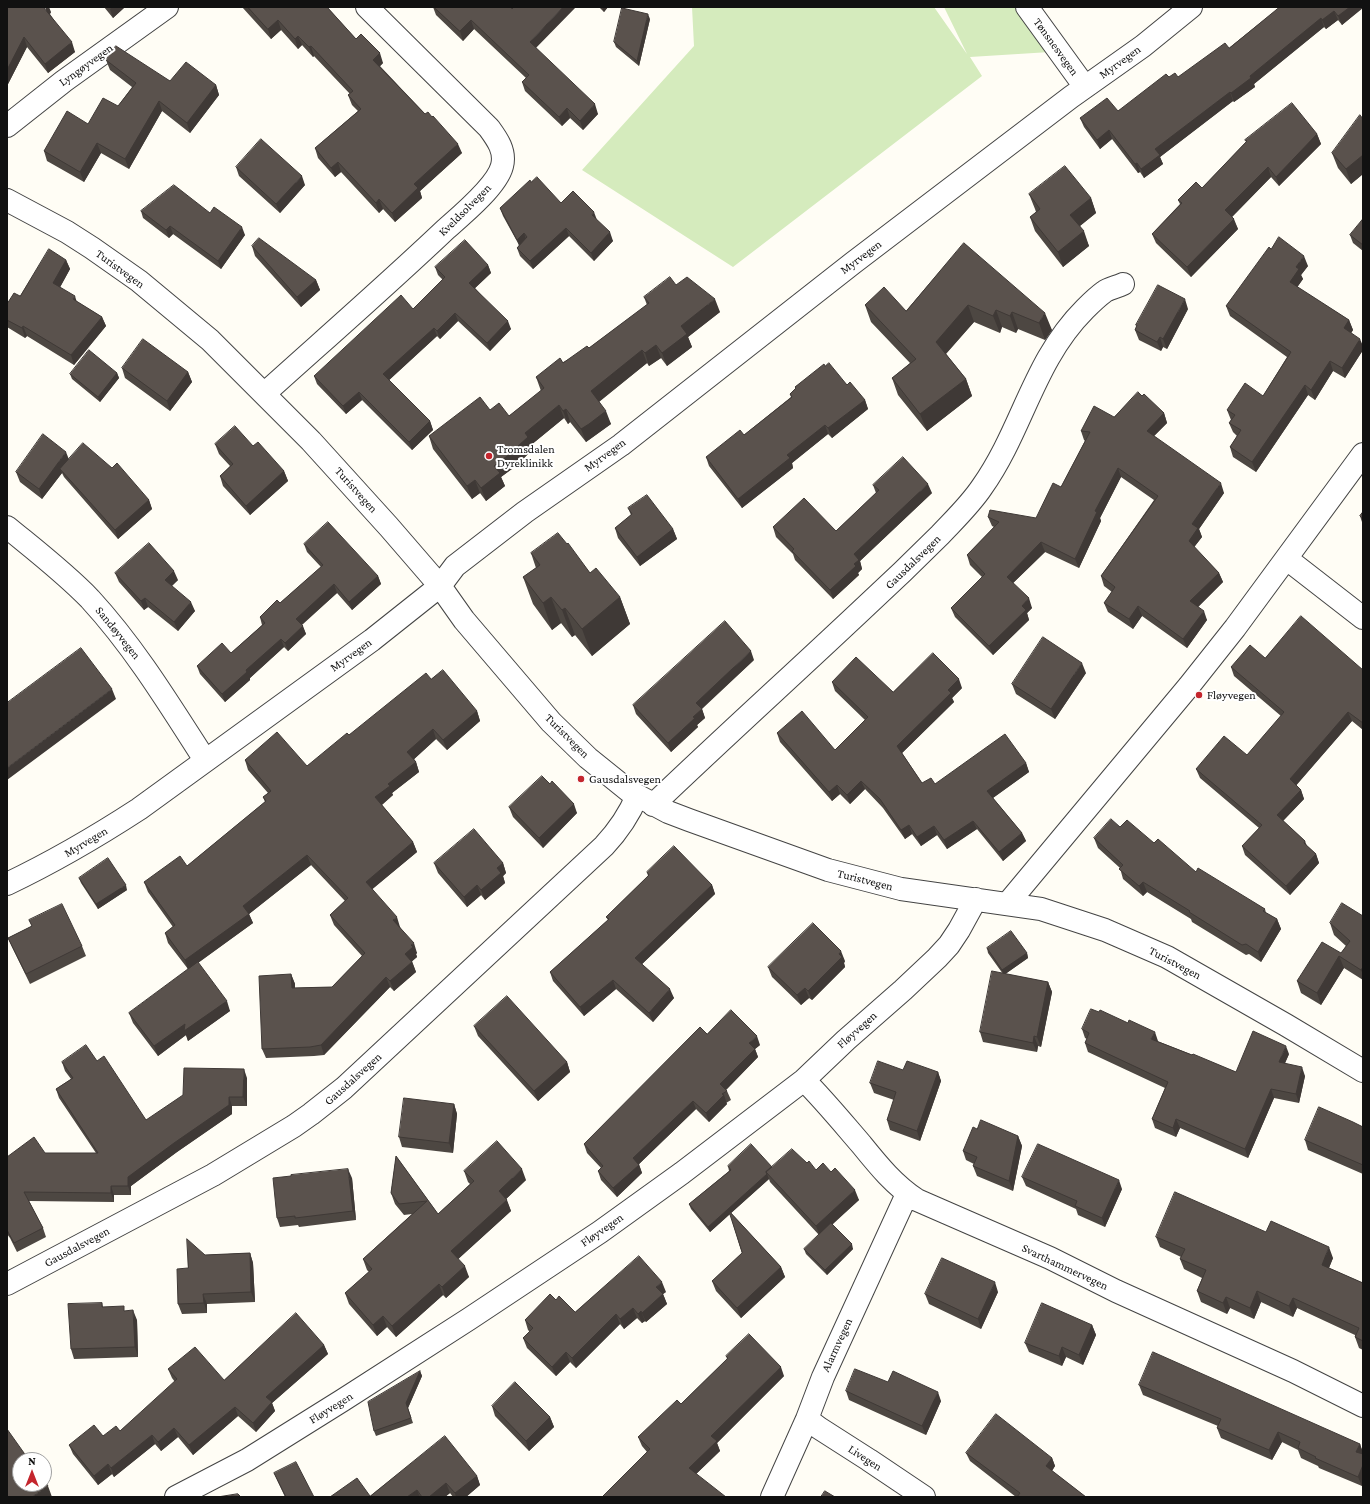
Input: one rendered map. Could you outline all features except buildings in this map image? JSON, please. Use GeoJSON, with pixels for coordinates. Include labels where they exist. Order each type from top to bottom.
{"type":"FeatureCollection","features":[{"type":"Feature","properties":{"kind":"street","name":"Lyngøyvegen"},"geometry":{"type":"LineString","coordinates":[[7,126],[64,81],[167,7]]}},
{"type":"Feature","properties":{"kind":"street","name":"Kveldsolvegen"},"geometry":{"type":"LineString","coordinates":[[264,394],[416,258],[469,208],[488,189],[502,167],[502,147],[489,128],[367,7]]}},
{"type":"Feature","properties":{"kind":"street","name":"Tønsnesvegen"},"geometry":{"type":"LineString","coordinates":[[1027,7],[1085,87]]}},
{"type":"Feature","properties":{"kind":"street","name":"Myrvegen"},"geometry":{"type":"LineString","coordinates":[[7,884],[76,848],[106,830],[139,808],[366,645],[440,586],[455,566],[525,512],[621,445],[853,263],[1085,87],[1143,46],[1190,7]]}},
{"type":"Feature","properties":{"kind":"street","name":"Turistvegen"},"geometry":{"type":"LineString","coordinates":[[7,200],[67,232],[139,281],[210,340],[329,460],[389,527],[440,586],[464,620],[551,722],[588,758],[615,780],[645,800],[689,820],[828,870],[926,893],[1008,903],[1041,909],[1074,918],[1112,932],[1161,954],[1286,1025],[1363,1071]]}},
{"type":"Feature","properties":{"kind":"street","name":"Gausdalsvegen"},"geometry":{"type":"LineString","coordinates":[[7,1284],[207,1178],[312,1114],[344,1088],[604,846],[645,800],[731,731],[915,560],[960,514],[981,489],[1005,451],[1037,378],[1048,357],[1062,337],[1095,299],[1105,291],[1123,284]]}},
{"type":"Feature","properties":{"kind":"street"},"geometry":{"type":"LineString","coordinates":[[1008,903],[1189,686],[1235,628],[1363,454]]}},
{"type":"Feature","properties":{"kind":"street","name":"Sandøyvegen"},"geometry":{"type":"LineString","coordinates":[[7,527],[79,589],[108,620],[148,671],[205,760]]}},
{"type":"Feature","properties":{"kind":"street"},"geometry":{"type":"LineString","coordinates":[[1287,559],[1363,618]]}},
{"type":"Feature","properties":{"kind":"street","name":"Fløyvegen"},"geometry":{"type":"LineString","coordinates":[[176,1497],[247,1460],[449,1332],[574,1250],[682,1173],[804,1080],[937,958],[959,930],[976,899]]}},
{"type":"Feature","properties":{"kind":"street","name":"Svarthammervegen"},"geometry":{"type":"LineString","coordinates":[[804,1080],[833,1111],[891,1180],[907,1194],[924,1204],[1050,1258],[1116,1291],[1293,1371],[1363,1406]]}},
{"type":"Feature","properties":{"kind":"street","name":"Alarmvegen"},"geometry":{"type":"LineString","coordinates":[[772,1497],[807,1419],[823,1376],[907,1194]]}},
{"type":"Feature","properties":{"kind":"street","name":"Livegen"},"geometry":{"type":"LineString","coordinates":[[807,1419],[818,1428],[924,1497]]}},
{"type":"Feature","properties":{"kind":"green space"},"geometry":{"type":"Polygon","coordinates":[[[692,7],[934,7],[967,54],[944,7],[1015,7],[1050,52],[970,57],[982,76],[733,267],[582,170],[694,46],[692,7]]]}},
{"type":"Feature","properties":{"kind":"place","name":"Tromsdalen Dyreklinikk"},"geometry":{"type":"Point","coordinates":[489,456]}},
{"type":"Feature","properties":{"kind":"place","name":"Fløyvegen"},"geometry":{"type":"Point","coordinates":[1199,695]}},
{"type":"Feature","properties":{"kind":"place","name":"Gausdalsvegen"},"geometry":{"type":"Point","coordinates":[581,779]}}]}
